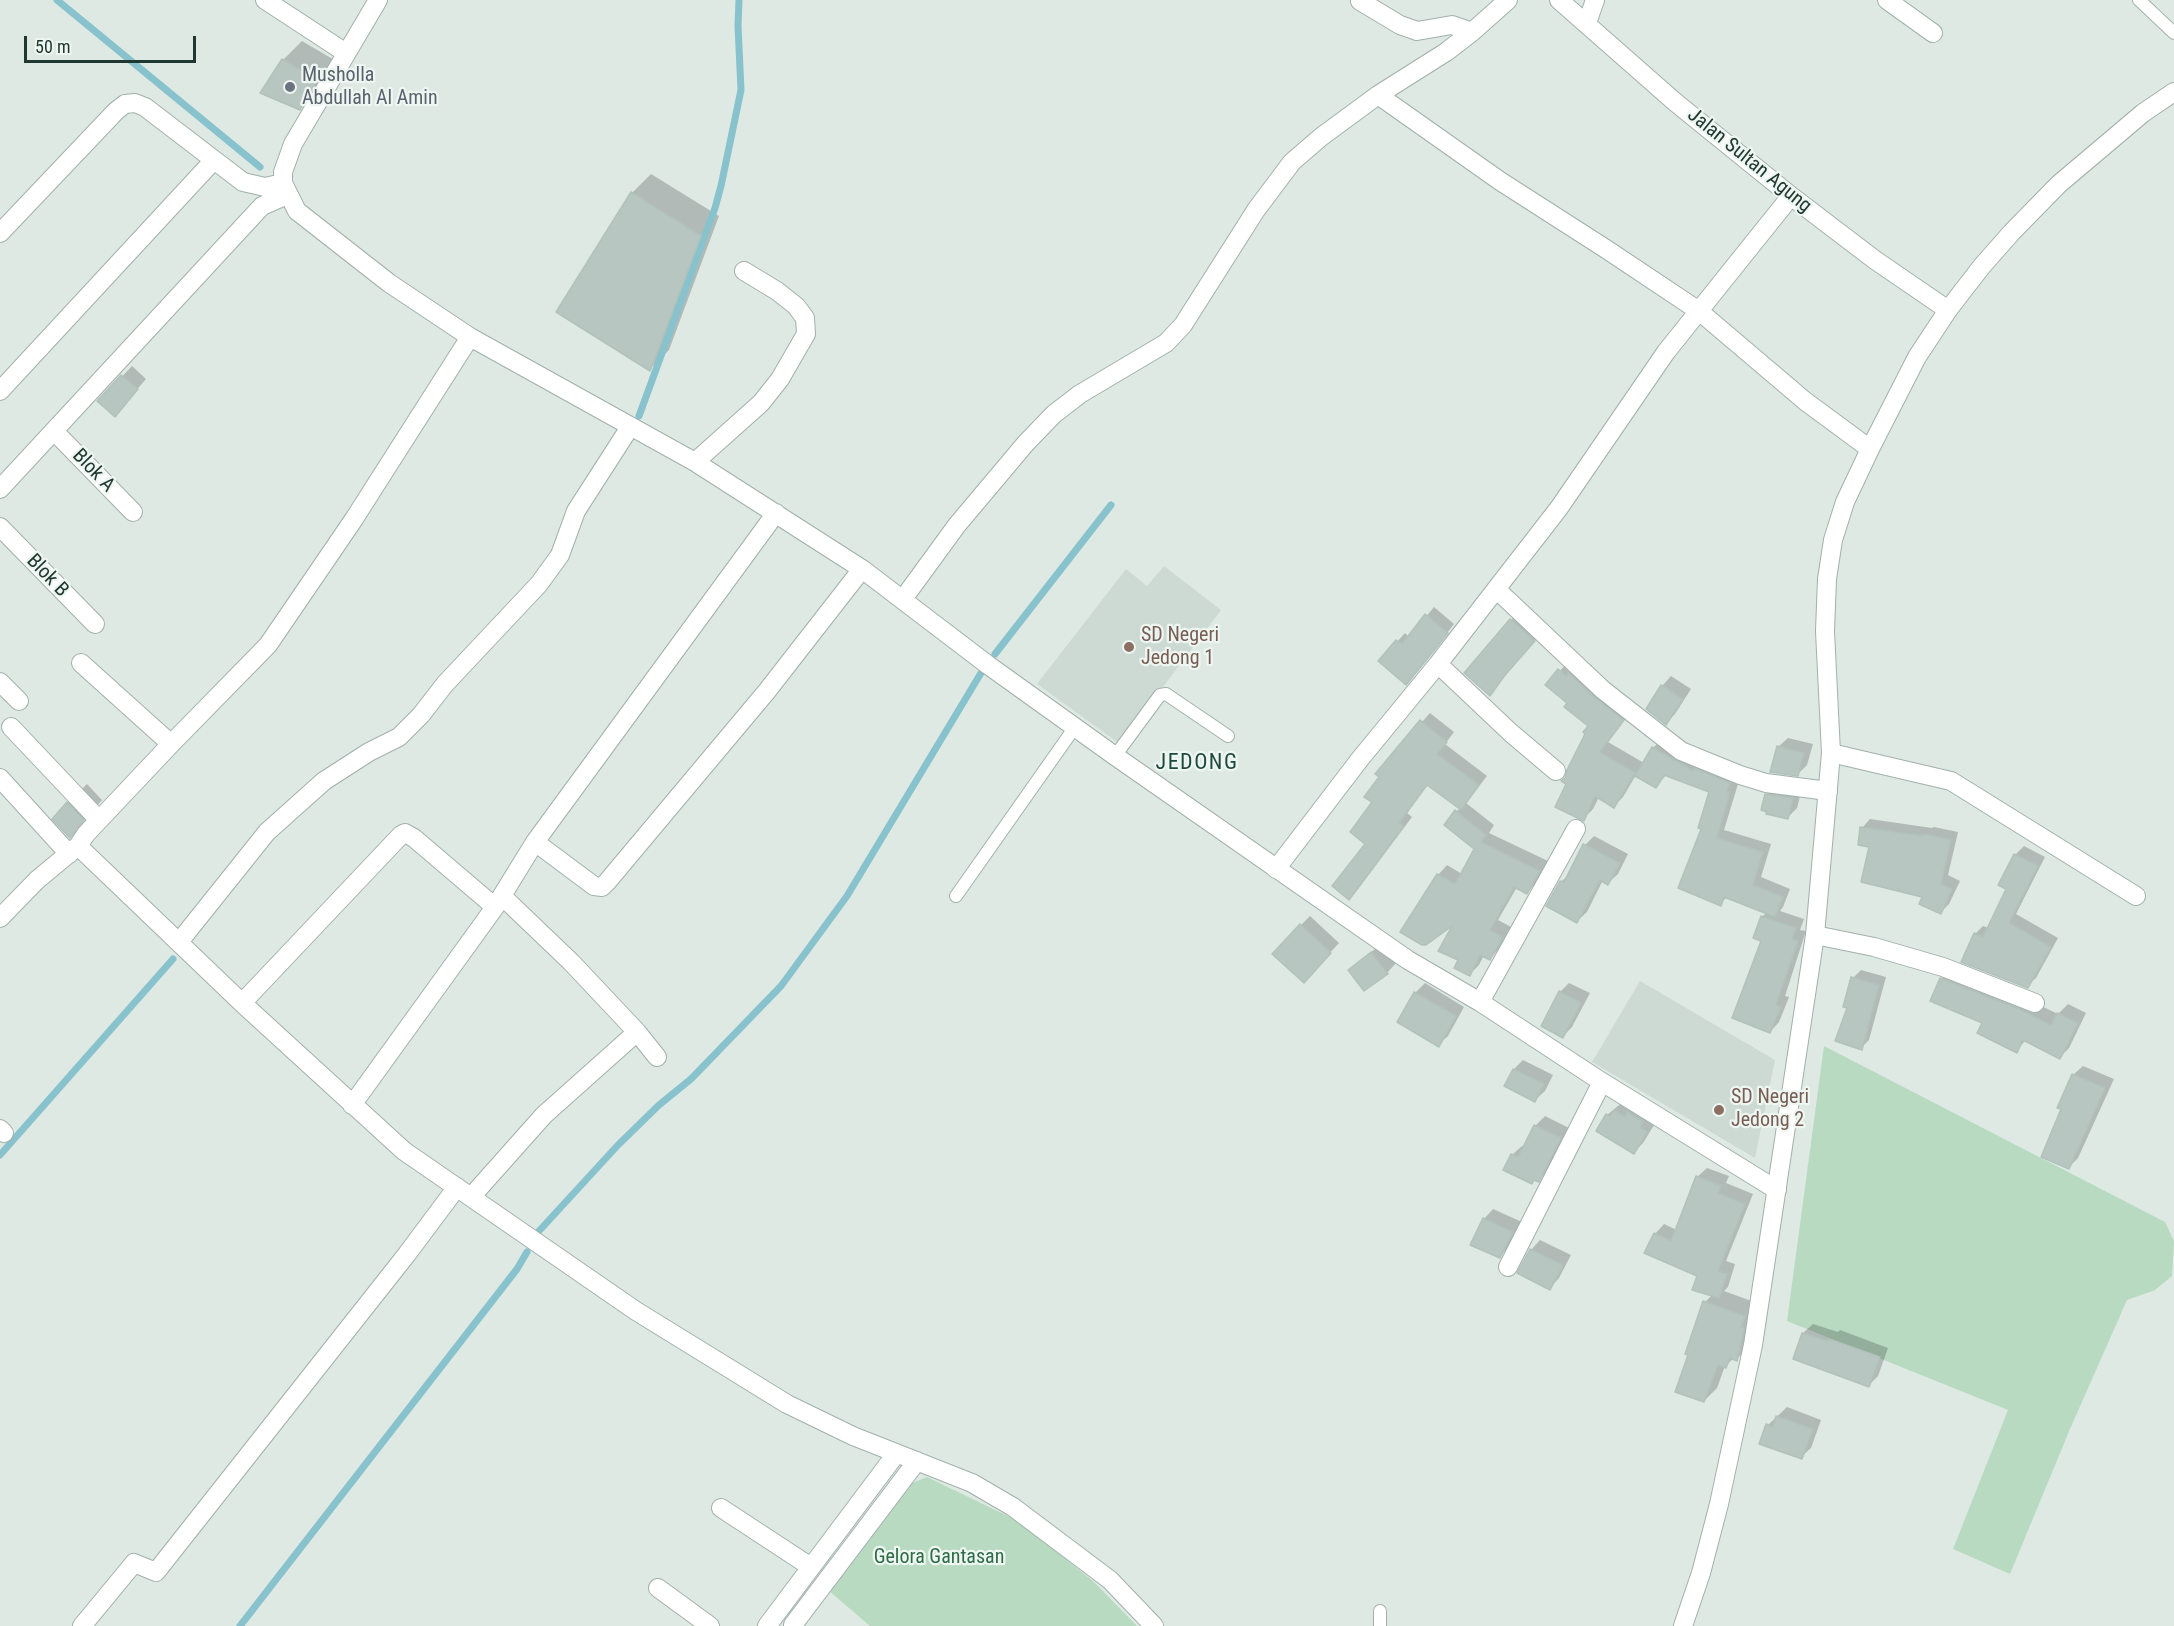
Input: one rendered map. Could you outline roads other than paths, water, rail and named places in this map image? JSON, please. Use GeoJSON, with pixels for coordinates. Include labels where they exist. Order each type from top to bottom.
{"type":"FeatureCollection","features":[{"type":"Feature","properties":{"kind":"street"},"geometry":{"type":"LineString","coordinates":[[265,0],[346,53]]}},
{"type":"Feature","properties":{"kind":"street"},"geometry":{"type":"LineString","coordinates":[[378,0],[293,144],[284,172],[285,189],[297,212],[389,283],[470,337],[694,462],[862,569],[1115,756],[1408,960],[1480,1002],[1602,1082],[1777,1190]]}},
{"type":"Feature","properties":{"kind":"street"},"geometry":{"type":"LineString","coordinates":[[903,599],[957,525],[1026,443],[1054,414],[1080,394],[1166,343],[1183,325],[1256,210],[1292,162],[1377,95],[1446,52],[1508,0]]}},
{"type":"Feature","properties":{"kind":"street","name":"Jalan Sultan Agung"},"geometry":{"type":"LineString","coordinates":[[1558,0],[1676,102],[1791,196],[1875,260],[1948,310]]}},
{"type":"Feature","properties":{"kind":"street"},"geometry":{"type":"LineString","coordinates":[[1587,23],[1594,0]]}},
{"type":"Feature","properties":{"kind":"street"},"geometry":{"type":"LineString","coordinates":[[1887,0],[1933,33]]}},
{"type":"Feature","properties":{"kind":"street"},"geometry":{"type":"LineString","coordinates":[[1360,2],[1400,25],[1417,30],[1452,25],[1472,32]]}},
{"type":"Feature","properties":{"kind":"street"},"geometry":{"type":"LineString","coordinates":[[1683,1626],[1701,1573],[1713,1527],[1753,1345],[1815,935],[1831,753],[1825,641],[1827,579],[1833,540],[1845,502],[1917,357],[1948,310],[2004,240],[2059,184],[2143,113],[2174,92]]}},
{"type":"Feature","properties":{"kind":"street"},"geometry":{"type":"LineString","coordinates":[[1377,95],[1500,181],[1699,311],[1805,400],[1870,449]]}},
{"type":"Feature","properties":{"kind":"street"},"geometry":{"type":"LineString","coordinates":[[0,233],[125,104],[135,103],[144,107],[243,182],[285,189]]}},
{"type":"Feature","properties":{"kind":"street"},"geometry":{"type":"LineString","coordinates":[[0,391],[214,160]]}},
{"type":"Feature","properties":{"kind":"street"},"geometry":{"type":"LineString","coordinates":[[0,489],[262,206],[285,189]]}},
{"type":"Feature","properties":{"kind":"street"},"geometry":{"type":"LineString","coordinates":[[1276,869],[1559,508],[1642,385],[1791,196]]}},
{"type":"Feature","properties":{"kind":"street"},"geometry":{"type":"LineString","coordinates":[[694,462],[761,403],[780,379],[806,334],[805,318],[796,306],[777,291],[744,271]]}},
{"type":"Feature","properties":{"kind":"street"},"geometry":{"type":"LineString","coordinates":[[0,918],[37,880],[74,850],[99,820],[268,645],[354,519],[470,337]]}},
{"type":"Feature","properties":{"kind":"street"},"geometry":{"type":"LineString","coordinates":[[179,942],[267,832],[324,781],[369,752],[399,737],[538,584],[560,555],[576,511],[630,427]]}},
{"type":"Feature","properties":{"kind":"street","name":"Blok A"},"geometry":{"type":"LineString","coordinates":[[54,431],[133,512]]}},
{"type":"Feature","properties":{"kind":"street"},"geometry":{"type":"LineString","coordinates":[[352,1105],[498,901],[535,842],[776,513]]}},
{"type":"Feature","properties":{"kind":"street","name":"Blok B"},"geometry":{"type":"LineString","coordinates":[[0,527],[95,624]]}},
{"type":"Feature","properties":{"kind":"street"},"geometry":{"type":"LineString","coordinates":[[535,842],[594,886],[602,886],[607,882],[767,691],[862,569]]}},
{"type":"Feature","properties":{"kind":"street"},"geometry":{"type":"LineString","coordinates":[[1496,589],[1603,690],[1681,751],[1766,783],[1828,791]]}},
{"type":"Feature","properties":{"kind":"street"},"geometry":{"type":"LineString","coordinates":[[81,663],[171,744]]}},
{"type":"Feature","properties":{"kind":"street"},"geometry":{"type":"LineString","coordinates":[[1438,664],[1511,733],[1557,771]]}},
{"type":"Feature","properties":{"kind":"street"},"geometry":{"type":"LineString","coordinates":[[0,682],[19,701]]}},
{"type":"Feature","properties":{"kind":"street"},"geometry":{"type":"LineString","coordinates":[[11,727],[99,820]]}},
{"type":"Feature","properties":{"kind":"street"},"geometry":{"type":"LineString","coordinates":[[1831,753],[1951,781],[2136,896]]}},
{"type":"Feature","properties":{"kind":"street"},"geometry":{"type":"LineString","coordinates":[[0,778],[74,850],[179,942],[404,1151],[636,1311],[787,1404],[896,1454],[972,1483],[1013,1507],[1110,1580],[1154,1626]]}},
{"type":"Feature","properties":{"kind":"street"},"geometry":{"type":"LineString","coordinates":[[1480,1002],[1576,829]]}},
{"type":"Feature","properties":{"kind":"street"},"geometry":{"type":"LineString","coordinates":[[243,1003],[400,835],[405,834],[414,838],[498,901],[571,962],[637,1032],[657,1057]]}},
{"type":"Feature","properties":{"kind":"street"},"geometry":{"type":"LineString","coordinates":[[1815,935],[1874,947],[1943,967],[2035,1003]]}},
{"type":"Feature","properties":{"kind":"street"},"geometry":{"type":"LineString","coordinates":[[82,1626],[134,1563],[156,1572],[407,1254],[464,1192],[544,1115],[637,1032]]}},
{"type":"Feature","properties":{"kind":"street"},"geometry":{"type":"LineString","coordinates":[[1508,1267],[1602,1082]]}},
{"type":"Feature","properties":{"kind":"street"},"geometry":{"type":"LineString","coordinates":[[767,1626],[896,1454]]}},
{"type":"Feature","properties":{"kind":"street"},"geometry":{"type":"LineString","coordinates":[[793,1625],[917,1461]]}},
{"type":"Feature","properties":{"kind":"street"},"geometry":{"type":"LineString","coordinates":[[722,1508],[811,1568]]}},
{"type":"Feature","properties":{"kind":"street"},"geometry":{"type":"LineString","coordinates":[[658,1588],[710,1626]]}},
{"type":"Feature","properties":{"kind":"lane"},"geometry":{"type":"LineString","coordinates":[[2139,0],[2174,33]]}},
{"type":"Feature","properties":{"kind":"lane"},"geometry":{"type":"LineString","coordinates":[[1115,756],[1160,695],[1166,694],[1228,736]]}},
{"type":"Feature","properties":{"kind":"lane"},"geometry":{"type":"LineString","coordinates":[[956,896],[1075,727]]}},
{"type":"Feature","properties":{"kind":"lane"},"geometry":{"type":"LineString","coordinates":[[1380,1611],[1380,1626]]}},
{"type":"Feature","properties":{"kind":"waterway"},"geometry":{"type":"LineString","coordinates":[[57,0],[260,167]]}},
{"type":"Feature","properties":{"kind":"waterway"},"geometry":{"type":"LineString","coordinates":[[639,416],[721,186],[741,90],[739,0]]}},
{"type":"Feature","properties":{"kind":"waterway"},"geometry":{"type":"LineString","coordinates":[[995,654],[1111,505]]}},
{"type":"Feature","properties":{"kind":"waterway"},"geometry":{"type":"LineString","coordinates":[[539,1231],[618,1145],[659,1105],[691,1079],[781,986],[847,896],[981,673]]}},
{"type":"Feature","properties":{"kind":"waterway"},"geometry":{"type":"LineString","coordinates":[[0,1155],[173,959]]}},
{"type":"Feature","properties":{"kind":"waterway"},"geometry":{"type":"LineString","coordinates":[[240,1626],[517,1269],[527,1252]]}},
{"type":"Feature","properties":{"kind":"place","name":"Musholla Abdullah Al Amin"},"geometry":{"type":"Point","coordinates":[290,87]}},
{"type":"Feature","properties":{"kind":"place","name":"SD Negeri Jedong 1"},"geometry":{"type":"Point","coordinates":[1129,647]}},
{"type":"Feature","properties":{"kind":"place","name":"SD Negeri Jedong 2"},"geometry":{"type":"Point","coordinates":[1719,1110]}},
{"type":"Feature","properties":{"kind":"district","name":"JEDONG"},"geometry":{"type":"Point","coordinates":[1197,763]}},
{"type":"Feature","properties":{"kind":"park label","name":"Gelora Gantasan"},"geometry":{"type":"Point","coordinates":[939,1558]}}]}
